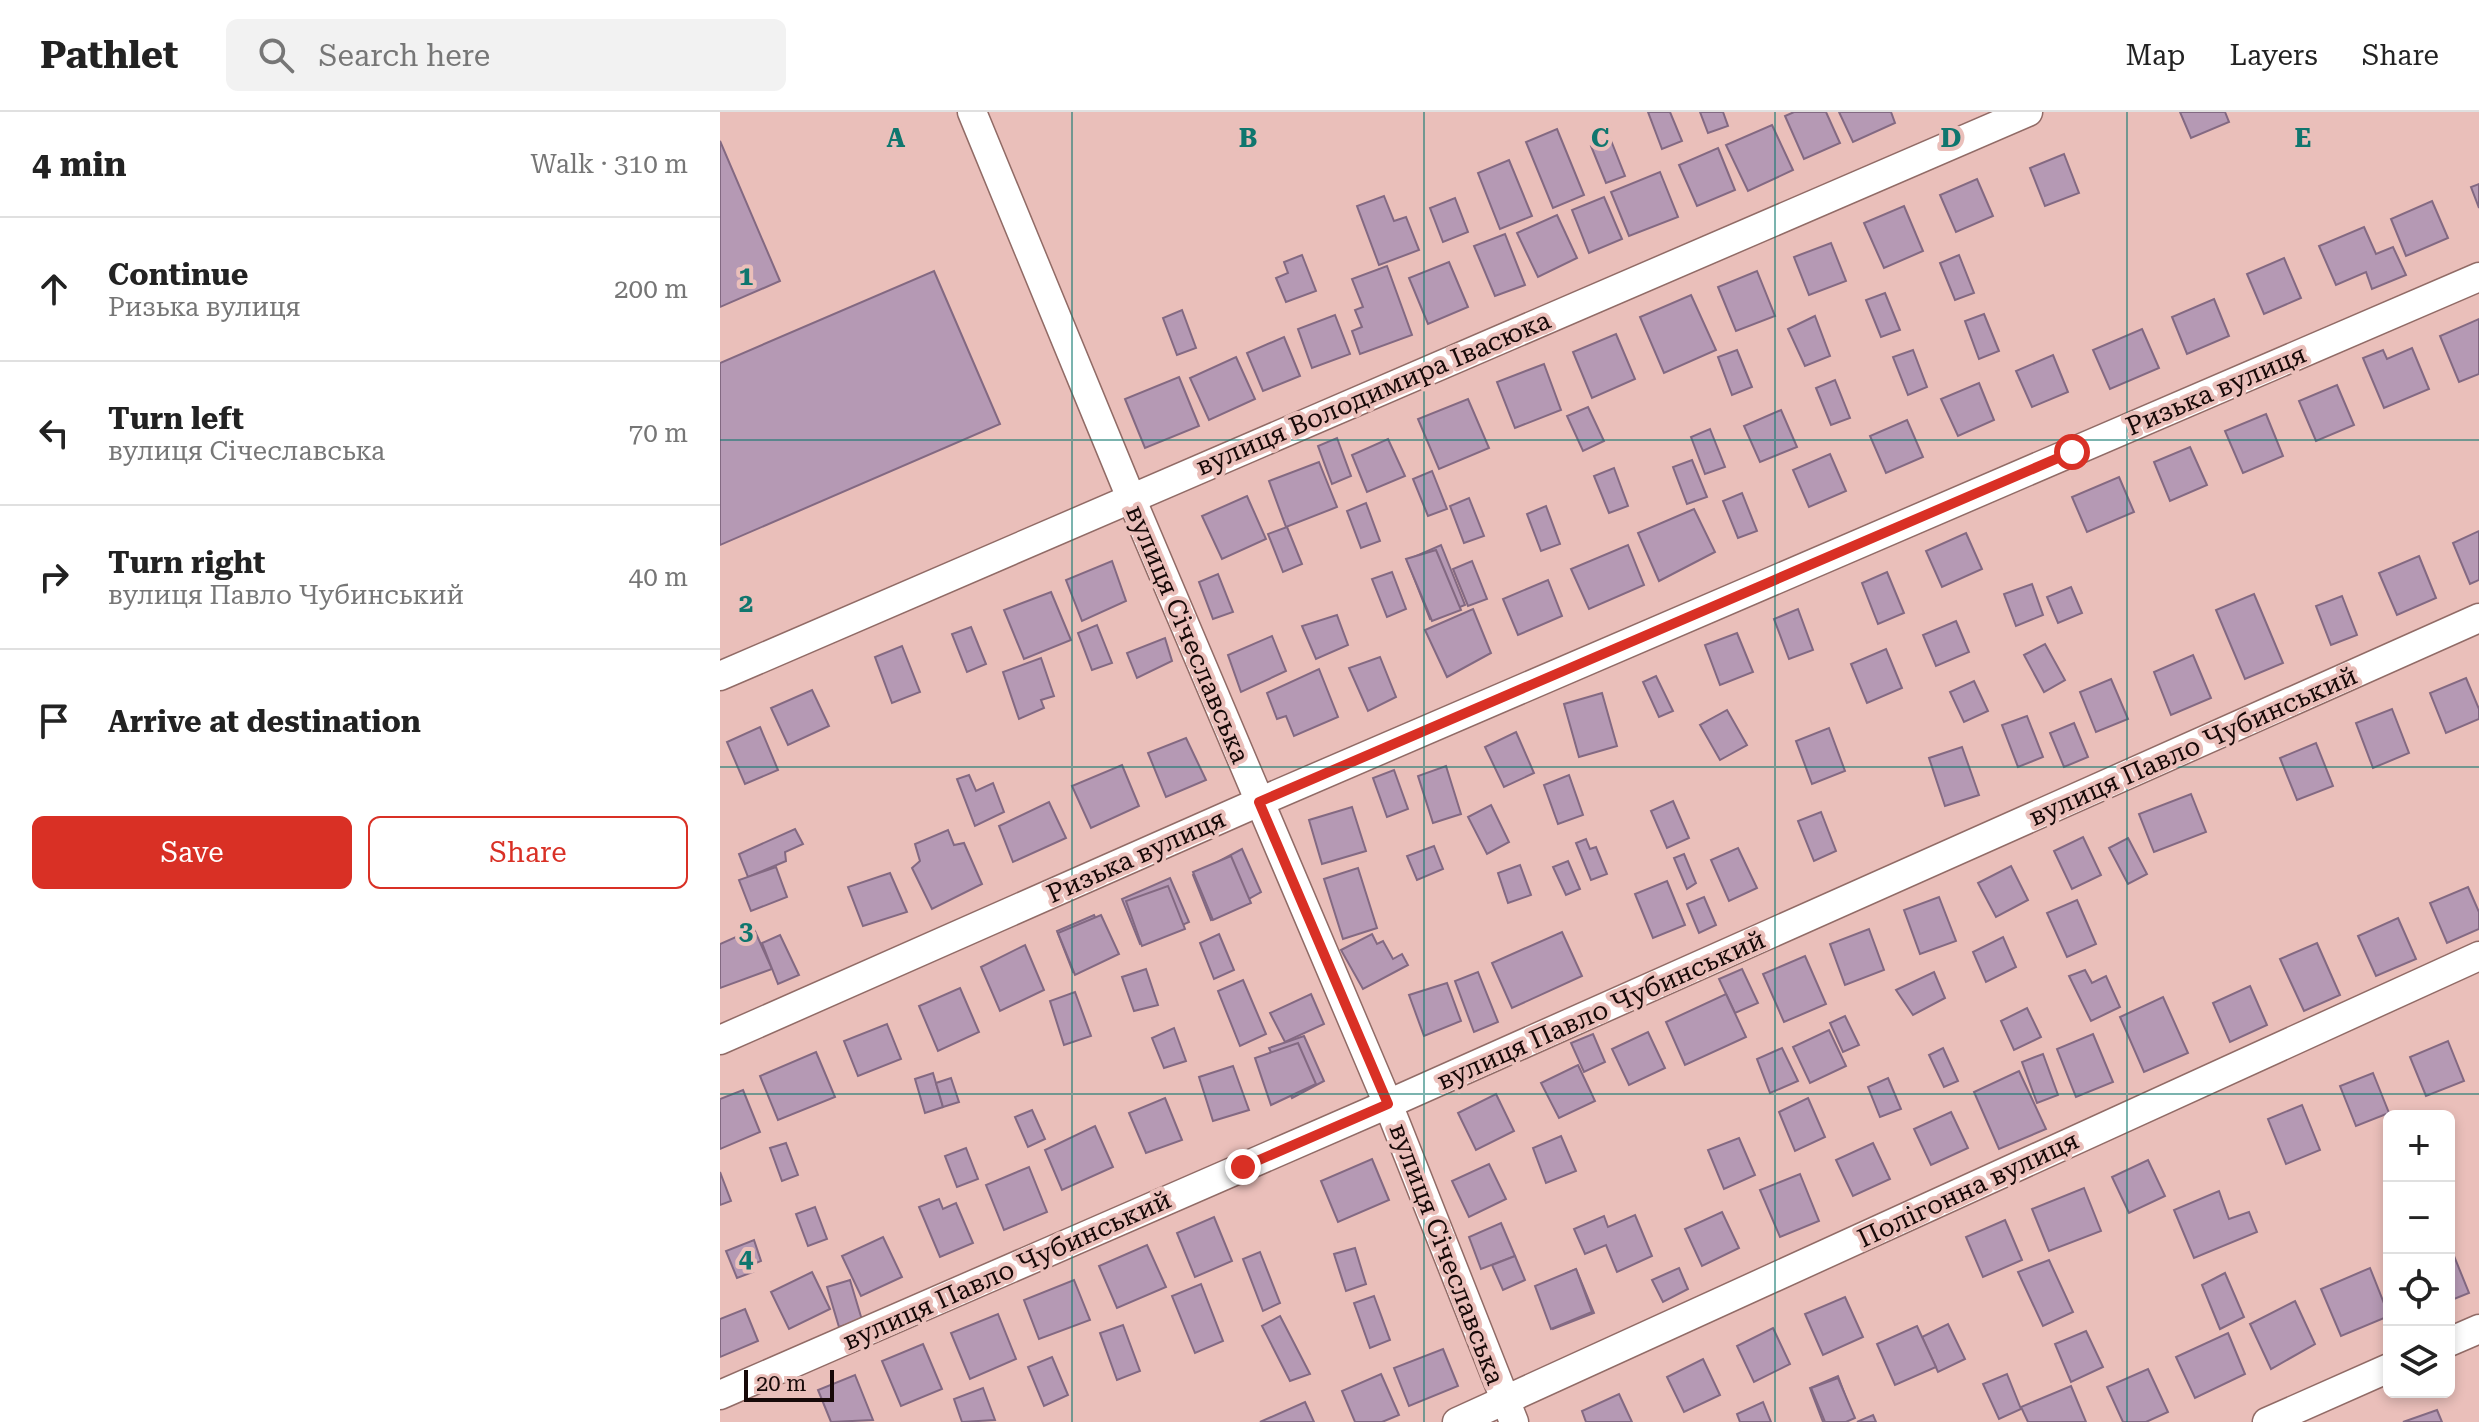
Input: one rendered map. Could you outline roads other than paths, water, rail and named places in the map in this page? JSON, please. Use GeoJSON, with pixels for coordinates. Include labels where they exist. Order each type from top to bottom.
{"type":"FeatureCollection","features":[{"type":"Feature","properties":{"kind":"street","name":"вулиця Січеславська"},"geometry":{"type":"LineString","coordinates":[[972,112],[1131,498],[1388,1104],[1509,1412]]}},
{"type":"Feature","properties":{"kind":"street","name":"вулиця Володимира Івасюка"},"geometry":{"type":"LineString","coordinates":[[720,676],[2028,112]]}},
{"type":"Feature","properties":{"kind":"street","name":"Ризька вулиця"},"geometry":{"type":"LineString","coordinates":[[720,1040],[1259,802],[2479,277]]}},
{"type":"Feature","properties":{"kind":"street","name":"вулиця Павло Чубинський"},"geometry":{"type":"LineString","coordinates":[[720,1395],[1388,1104],[2479,618]]}},
{"type":"Feature","properties":{"kind":"street","name":"Полігонна вулиця"},"geometry":{"type":"LineString","coordinates":[[1457,1422],[1509,1412],[2479,956]]}},
{"type":"Feature","properties":{"kind":"street"},"geometry":{"type":"LineString","coordinates":[[2455,1339],[2479,1329]]}},
{"type":"Feature","properties":{"kind":"street"},"geometry":{"type":"LineString","coordinates":[[2267,1422],[2383,1371]]}}]}
